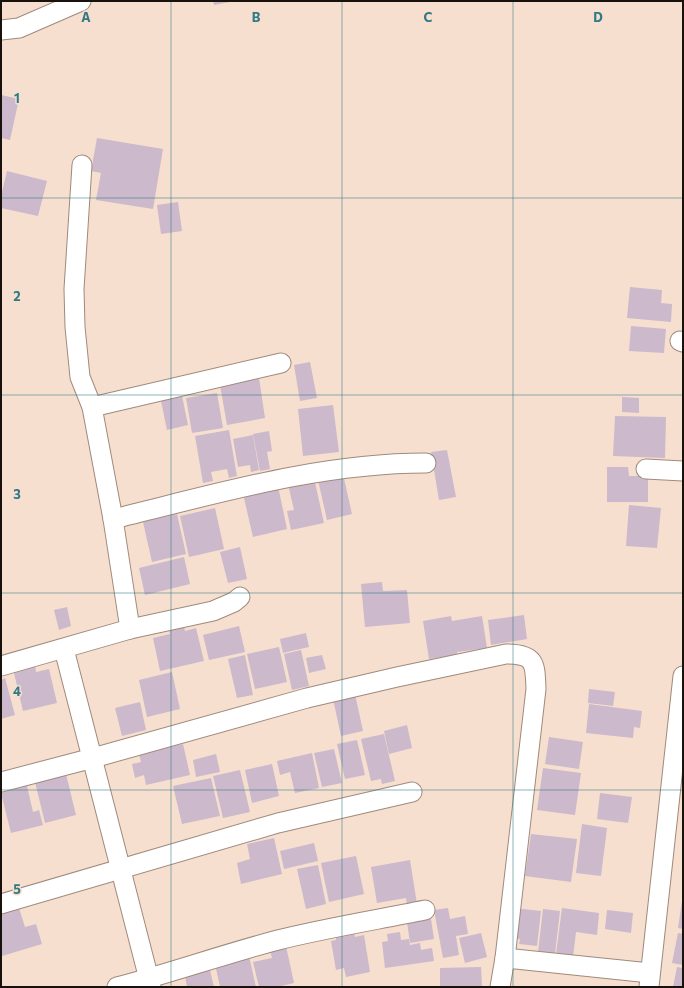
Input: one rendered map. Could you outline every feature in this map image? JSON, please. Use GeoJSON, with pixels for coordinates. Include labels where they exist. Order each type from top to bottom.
{"type":"FeatureCollection","features":[{"type":"Feature","properties":{"kind":"street"},"geometry":{"type":"LineString","coordinates":[[1,30],[18,28],[81,1]]}},
{"type":"Feature","properties":{"kind":"street"},"geometry":{"type":"LineString","coordinates":[[82,165],[74,289],[75,327],[80,377],[92,407],[113,519],[130,629]]}},
{"type":"Feature","properties":{"kind":"street"},"geometry":{"type":"LineString","coordinates":[[92,407],[281,363]]}},
{"type":"Feature","properties":{"kind":"street"},"geometry":{"type":"LineString","coordinates":[[113,519],[259,483],[304,474],[344,468],[403,463],[426,463]]}},
{"type":"Feature","properties":{"kind":"street"},"geometry":{"type":"LineString","coordinates":[[646,469],[683,471]]}},
{"type":"Feature","properties":{"kind":"street"},"geometry":{"type":"LineString","coordinates":[[1,666],[130,629],[213,611],[234,602],[240,597]]}},
{"type":"Feature","properties":{"kind":"street"},"geometry":{"type":"LineString","coordinates":[[64,649],[150,983]]}},
{"type":"Feature","properties":{"kind":"street"},"geometry":{"type":"LineString","coordinates":[[1,782],[93,758],[307,698],[506,654],[522,655],[532,662],[535,672],[536,690],[505,958],[500,987]]}},
{"type":"Feature","properties":{"kind":"street"},"geometry":{"type":"LineString","coordinates":[[505,958],[649,980],[682,701],[683,676]]}},
{"type":"Feature","properties":{"kind":"street"},"geometry":{"type":"LineString","coordinates":[[1,904],[278,823],[412,792]]}},
{"type":"Feature","properties":{"kind":"street"},"geometry":{"type":"LineString","coordinates":[[117,987],[150,983],[217,957],[278,940],[425,910]]}},
{"type":"Feature","properties":{"kind":"building"},"geometry":{"type":"Polygon","coordinates":[[[213,1],[230,1],[230,2],[214,5],[213,1]]]}},
{"type":"Feature","properties":{"kind":"building"},"geometry":{"type":"Polygon","coordinates":[[[1,95],[19,99],[10,140],[1,138],[1,95]]]}},
{"type":"Feature","properties":{"kind":"building"},"geometry":{"type":"Polygon","coordinates":[[[97,138],[163,149],[153,209],[96,200],[101,173],[91,171],[97,138]]]}},
{"type":"Feature","properties":{"kind":"building"},"geometry":{"type":"Polygon","coordinates":[[[7,171],[47,181],[38,216],[1,208],[1,196],[7,171]]]}},
{"type":"Feature","properties":{"kind":"building"},"geometry":{"type":"Polygon","coordinates":[[[178,202],[182,231],[161,234],[157,205],[178,202]]]}},
{"type":"Feature","properties":{"kind":"building"},"geometry":{"type":"Polygon","coordinates":[[[630,287],[662,290],[661,303],[672,304],[671,322],[627,318],[630,287]]]}},
{"type":"Feature","properties":{"kind":"building"},"geometry":{"type":"Polygon","coordinates":[[[631,326],[666,329],[664,353],[629,351],[631,326]]]}},
{"type":"Feature","properties":{"kind":"building"},"geometry":{"type":"Polygon","coordinates":[[[310,362],[317,398],[300,401],[294,365],[310,362]]]}},
{"type":"Feature","properties":{"kind":"building"},"geometry":{"type":"Polygon","coordinates":[[[259,378],[265,418],[227,425],[220,385],[259,378]]]}},
{"type":"Feature","properties":{"kind":"building"},"geometry":{"type":"Polygon","coordinates":[[[181,391],[188,425],[167,430],[160,396],[181,391]]]}},
{"type":"Feature","properties":{"kind":"building"},"geometry":{"type":"Polygon","coordinates":[[[217,393],[223,428],[192,433],[186,398],[217,393]]]}},
{"type":"Feature","properties":{"kind":"building"},"geometry":{"type":"Polygon","coordinates":[[[622,397],[639,398],[639,413],[622,412],[622,397]]]}},
{"type":"Feature","properties":{"kind":"building"},"geometry":{"type":"Polygon","coordinates":[[[333,405],[339,452],[303,456],[298,409],[333,405]]]}},
{"type":"Feature","properties":{"kind":"building"},"geometry":{"type":"Polygon","coordinates":[[[615,416],[666,417],[665,458],[613,456],[615,416]]]}},
{"type":"Feature","properties":{"kind":"building"},"geometry":{"type":"Polygon","coordinates":[[[229,430],[237,476],[229,478],[227,469],[211,472],[213,481],[203,483],[195,436],[229,430]]]}},
{"type":"Feature","properties":{"kind":"building"},"geometry":{"type":"Polygon","coordinates":[[[269,431],[272,451],[267,452],[270,469],[260,471],[253,434],[269,431]]]}},
{"type":"Feature","properties":{"kind":"building"},"geometry":{"type":"Polygon","coordinates":[[[253,435],[259,470],[251,472],[250,465],[238,467],[233,439],[253,435]]]}},
{"type":"Feature","properties":{"kind":"building"},"geometry":{"type":"Polygon","coordinates":[[[447,450],[456,497],[439,500],[431,452],[447,450]]]}},
{"type":"Feature","properties":{"kind":"building"},"geometry":{"type":"Polygon","coordinates":[[[607,467],[628,467],[629,476],[648,476],[648,502],[607,502],[607,467]]]}},
{"type":"Feature","properties":{"kind":"building"},"geometry":{"type":"Polygon","coordinates":[[[343,474],[352,514],[327,520],[318,480],[343,474]]]}},
{"type":"Feature","properties":{"kind":"building"},"geometry":{"type":"Polygon","coordinates":[[[314,478],[324,523],[291,530],[287,511],[294,510],[288,484],[314,478]]]}},
{"type":"Feature","properties":{"kind":"building"},"geometry":{"type":"Polygon","coordinates":[[[278,486],[287,529],[253,537],[243,494],[278,486]]]}},
{"type":"Feature","properties":{"kind":"building"},"geometry":{"type":"Polygon","coordinates":[[[629,505],[661,508],[657,548],[626,546],[629,505]]]}},
{"type":"Feature","properties":{"kind":"building"},"geometry":{"type":"Polygon","coordinates":[[[215,508],[224,549],[189,557],[180,516],[215,508]]]}},
{"type":"Feature","properties":{"kind":"building"},"geometry":{"type":"Polygon","coordinates":[[[177,514],[186,554],[152,562],[143,522],[177,514]]]}},
{"type":"Feature","properties":{"kind":"building"},"geometry":{"type":"Polygon","coordinates":[[[240,547],[247,579],[228,583],[220,552],[240,547]]]}},
{"type":"Feature","properties":{"kind":"building"},"geometry":{"type":"Polygon","coordinates":[[[184,557],[190,584],[145,595],[139,568],[184,557]]]}},
{"type":"Feature","properties":{"kind":"building"},"geometry":{"type":"Polygon","coordinates":[[[382,582],[383,591],[407,590],[410,623],[365,627],[361,584],[382,582]]]}},
{"type":"Feature","properties":{"kind":"building"},"geometry":{"type":"Polygon","coordinates":[[[67,607],[71,626],[59,630],[54,610],[67,607]]]}},
{"type":"Feature","properties":{"kind":"building"},"geometry":{"type":"Polygon","coordinates":[[[524,615],[527,639],[491,645],[488,620],[524,615]]]}},
{"type":"Feature","properties":{"kind":"building"},"geometry":{"type":"Polygon","coordinates":[[[451,616],[452,621],[482,616],[487,648],[457,652],[457,655],[429,659],[423,621],[451,616]]]}},
{"type":"Feature","properties":{"kind":"building"},"geometry":{"type":"Polygon","coordinates":[[[184,626],[185,631],[196,628],[204,661],[160,671],[153,638],[170,634],[169,630],[184,626]]]}},
{"type":"Feature","properties":{"kind":"building"},"geometry":{"type":"Polygon","coordinates":[[[239,626],[245,652],[209,660],[203,635],[239,626]]]}},
{"type":"Feature","properties":{"kind":"building"},"geometry":{"type":"Polygon","coordinates":[[[306,633],[309,647],[283,653],[280,639],[306,633]]]}},
{"type":"Feature","properties":{"kind":"building"},"geometry":{"type":"Polygon","coordinates":[[[279,647],[287,682],[255,689],[247,654],[279,647]]]}},
{"type":"Feature","properties":{"kind":"building"},"geometry":{"type":"Polygon","coordinates":[[[301,650],[309,686],[292,690],[284,654],[301,650]]]}},
{"type":"Feature","properties":{"kind":"building"},"geometry":{"type":"Polygon","coordinates":[[[245,655],[253,695],[237,698],[228,659],[245,655]]]}},
{"type":"Feature","properties":{"kind":"building"},"geometry":{"type":"Polygon","coordinates":[[[322,655],[326,669],[309,673],[306,658],[322,655]]]}},
{"type":"Feature","properties":{"kind":"building"},"geometry":{"type":"Polygon","coordinates":[[[35,664],[36,672],[49,669],[57,703],[23,711],[13,669],[35,664]]]}},
{"type":"Feature","properties":{"kind":"building"},"geometry":{"type":"Polygon","coordinates":[[[172,672],[180,709],[147,717],[139,680],[172,672]]]}},
{"type":"Feature","properties":{"kind":"building"},"geometry":{"type":"Polygon","coordinates":[[[5,678],[15,715],[1,719],[1,680],[5,678]]]}},
{"type":"Feature","properties":{"kind":"building"},"geometry":{"type":"Polygon","coordinates":[[[589,689],[615,692],[613,706],[588,703],[589,689]]]}},
{"type":"Feature","properties":{"kind":"building"},"geometry":{"type":"Polygon","coordinates":[[[355,694],[363,731],[341,736],[333,699],[355,694]]]}},
{"type":"Feature","properties":{"kind":"building"},"geometry":{"type":"Polygon","coordinates":[[[140,702],[146,730],[122,736],[115,708],[140,702]]]}},
{"type":"Feature","properties":{"kind":"building"},"geometry":{"type":"Polygon","coordinates":[[[589,704],[642,711],[640,728],[634,727],[633,738],[586,733],[589,704]]]}},
{"type":"Feature","properties":{"kind":"building"},"geometry":{"type":"Polygon","coordinates":[[[407,725],[412,748],[389,754],[384,731],[407,725]]]}},
{"type":"Feature","properties":{"kind":"building"},"geometry":{"type":"Polygon","coordinates":[[[384,734],[395,781],[382,784],[381,779],[371,781],[361,739],[384,734]]]}},
{"type":"Feature","properties":{"kind":"building"},"geometry":{"type":"Polygon","coordinates":[[[549,737],[583,742],[579,769],[545,764],[549,737]]]}},
{"type":"Feature","properties":{"kind":"building"},"geometry":{"type":"Polygon","coordinates":[[[357,740],[365,775],[345,779],[337,744],[357,740]]]}},
{"type":"Feature","properties":{"kind":"building"},"geometry":{"type":"Polygon","coordinates":[[[183,744],[190,775],[146,785],[144,775],[135,778],[132,764],[141,762],[139,754],[183,744]]]}},
{"type":"Feature","properties":{"kind":"building"},"geometry":{"type":"Polygon","coordinates":[[[334,749],[342,783],[322,787],[314,753],[334,749]]]}},
{"type":"Feature","properties":{"kind":"building"},"geometry":{"type":"Polygon","coordinates":[[[312,753],[319,788],[295,793],[290,772],[280,775],[277,761],[312,753]]]}},
{"type":"Feature","properties":{"kind":"building"},"geometry":{"type":"Polygon","coordinates":[[[216,754],[220,772],[196,777],[193,760],[216,754]]]}},
{"type":"Feature","properties":{"kind":"building"},"geometry":{"type":"Polygon","coordinates":[[[272,764],[279,796],[252,803],[245,770],[272,764]]]}},
{"type":"Feature","properties":{"kind":"building"},"geometry":{"type":"Polygon","coordinates":[[[543,768],[581,773],[575,815],[537,810],[543,768]]]}},
{"type":"Feature","properties":{"kind":"building"},"geometry":{"type":"Polygon","coordinates":[[[240,770],[250,812],[223,818],[213,776],[240,770]]]}},
{"type":"Feature","properties":{"kind":"building"},"geometry":{"type":"Polygon","coordinates":[[[66,774],[76,815],[45,823],[35,782],[66,774]]]}},
{"type":"Feature","properties":{"kind":"building"},"geometry":{"type":"Polygon","coordinates":[[[211,778],[220,816],[182,824],[173,786],[211,778]]]}},
{"type":"Feature","properties":{"kind":"building"},"geometry":{"type":"Polygon","coordinates":[[[27,786],[33,812],[39,810],[43,825],[11,833],[1,793],[27,786]]]}},
{"type":"Feature","properties":{"kind":"building"},"geometry":{"type":"Polygon","coordinates":[[[600,793],[632,797],[628,823],[597,819],[600,793]]]}},
{"type":"Feature","properties":{"kind":"building"},"geometry":{"type":"Polygon","coordinates":[[[582,824],[607,828],[601,876],[576,873],[582,824]]]}},
{"type":"Feature","properties":{"kind":"building"},"geometry":{"type":"Polygon","coordinates":[[[531,834],[577,839],[571,882],[525,876],[531,834]]]}},
{"type":"Feature","properties":{"kind":"building"},"geometry":{"type":"Polygon","coordinates":[[[274,838],[282,874],[241,884],[237,863],[250,859],[247,844],[274,838]]]}},
{"type":"Feature","properties":{"kind":"building"},"geometry":{"type":"Polygon","coordinates":[[[314,843],[318,861],[284,869],[280,851],[314,843]]]}},
{"type":"Feature","properties":{"kind":"building"},"geometry":{"type":"Polygon","coordinates":[[[356,856],[364,894],[329,902],[321,863],[356,856]]]}},
{"type":"Feature","properties":{"kind":"building"},"geometry":{"type":"Polygon","coordinates":[[[410,860],[417,904],[407,905],[406,898],[377,903],[371,867],[410,860]]]}},
{"type":"Feature","properties":{"kind":"building"},"geometry":{"type":"Polygon","coordinates":[[[318,865],[326,904],[306,909],[297,869],[318,865]]]}},
{"type":"Feature","properties":{"kind":"building"},"geometry":{"type":"Polygon","coordinates":[[[683,901],[683,929],[678,928],[683,901]]]}},
{"type":"Feature","properties":{"kind":"building"},"geometry":{"type":"Polygon","coordinates":[[[19,908],[25,927],[36,924],[42,944],[2,956],[1,913],[19,908]]]}},
{"type":"Feature","properties":{"kind":"building"},"geometry":{"type":"Polygon","coordinates":[[[448,908],[450,919],[465,916],[468,934],[456,936],[459,955],[443,958],[434,910],[448,908]]]}},
{"type":"Feature","properties":{"kind":"building"},"geometry":{"type":"Polygon","coordinates":[[[514,908],[541,911],[537,946],[519,944],[520,939],[510,938],[514,908]]]}},
{"type":"Feature","properties":{"kind":"building"},"geometry":{"type":"Polygon","coordinates":[[[562,908],[599,913],[597,935],[576,932],[573,957],[556,954],[562,908]]]}},
{"type":"Feature","properties":{"kind":"building"},"geometry":{"type":"Polygon","coordinates":[[[543,909],[560,911],[555,954],[538,952],[543,909]]]}},
{"type":"Feature","properties":{"kind":"building"},"geometry":{"type":"Polygon","coordinates":[[[607,910],[633,913],[631,933],[605,929],[607,910]]]}},
{"type":"Feature","properties":{"kind":"building"},"geometry":{"type":"Polygon","coordinates":[[[431,919],[434,939],[410,943],[407,922],[431,919]]]}},
{"type":"Feature","properties":{"kind":"building"},"geometry":{"type":"Polygon","coordinates":[[[354,931],[355,937],[364,935],[370,972],[346,977],[344,968],[336,970],[331,941],[336,940],[336,934],[354,931]]]}},
{"type":"Feature","properties":{"kind":"building"},"geometry":{"type":"Polygon","coordinates":[[[400,932],[401,940],[409,939],[410,945],[420,943],[421,950],[432,948],[434,961],[385,968],[382,942],[388,941],[387,934],[400,932]]]}},
{"type":"Feature","properties":{"kind":"building"},"geometry":{"type":"Polygon","coordinates":[[[481,933],[487,957],[465,963],[459,938],[481,933]]]}},
{"type":"Feature","properties":{"kind":"building"},"geometry":{"type":"Polygon","coordinates":[[[678,933],[683,934],[683,965],[672,963],[678,933]]]}},
{"type":"Feature","properties":{"kind":"building"},"geometry":{"type":"Polygon","coordinates":[[[286,946],[294,983],[277,987],[259,987],[253,962],[272,958],[270,950],[286,946]]]}},
{"type":"Feature","properties":{"kind":"building"},"geometry":{"type":"Polygon","coordinates":[[[249,956],[256,987],[220,987],[215,964],[249,956]]]}},
{"type":"Feature","properties":{"kind":"building"},"geometry":{"type":"Polygon","coordinates":[[[481,967],[482,987],[440,986],[440,968],[481,967]]]}},
{"type":"Feature","properties":{"kind":"building"},"geometry":{"type":"Polygon","coordinates":[[[677,967],[683,968],[683,987],[673,987],[677,967]]]}},
{"type":"Feature","properties":{"kind":"building"},"geometry":{"type":"Polygon","coordinates":[[[210,970],[214,987],[187,987],[185,976],[210,970]]]}}]}
